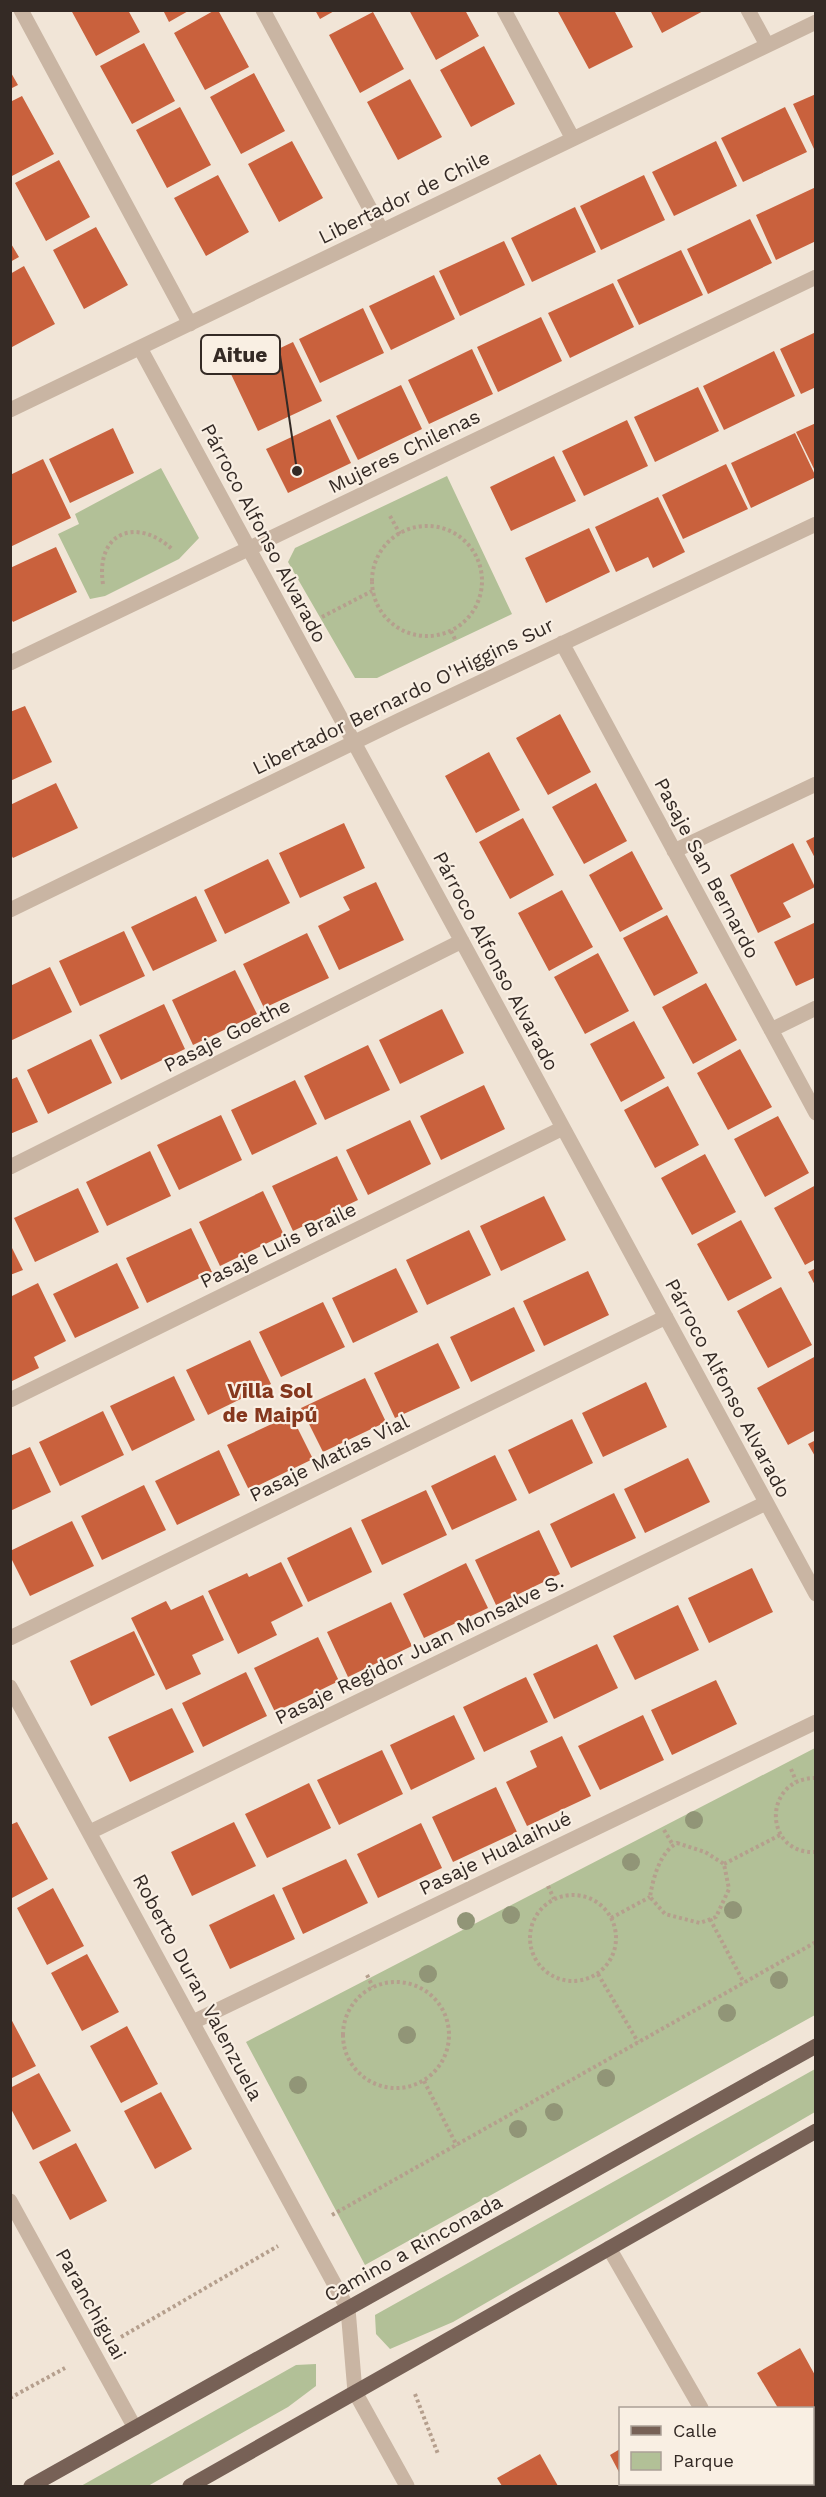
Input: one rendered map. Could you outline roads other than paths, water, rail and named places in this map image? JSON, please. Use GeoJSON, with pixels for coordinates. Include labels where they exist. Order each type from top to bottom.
{"type":"FeatureCollection","features":[{"type":"Feature","properties":{"kind":"main road","name":"Camino a Rinconada"},"geometry":{"type":"LineString","coordinates":[[31,2487],[816,2046]]}},
{"type":"Feature","properties":{"kind":"main road"},"geometry":{"type":"LineString","coordinates":[[190,2487],[816,2131]]}},
{"type":"Feature","properties":{"kind":"street"},"geometry":{"type":"LineString","coordinates":[[21,10],[190,324]]}},
{"type":"Feature","properties":{"kind":"street"},"geometry":{"type":"LineString","coordinates":[[263,10],[382,231]]}},
{"type":"Feature","properties":{"kind":"street"},"geometry":{"type":"LineString","coordinates":[[504,10],[573,139]]}},
{"type":"Feature","properties":{"kind":"street"},"geometry":{"type":"LineString","coordinates":[[748,10],[767,45]]}},
{"type":"Feature","properties":{"kind":"street","name":"Libertador de Chile"},"geometry":{"type":"LineString","coordinates":[[10,410],[816,22]]}},
{"type":"Feature","properties":{"kind":"street","name":"Mujeres Chilenas"},"geometry":{"type":"LineString","coordinates":[[10,663],[816,277]]}},
{"type":"Feature","properties":{"kind":"street","name":"Párroco Alfonso Alvarado"},"geometry":{"type":"LineString","coordinates":[[140,348],[816,1594]]}},
{"type":"Feature","properties":{"kind":"street","name":"Libertador Bernardo O'Higgins Sur"},"geometry":{"type":"LineString","coordinates":[[10,910],[355,742],[816,524]]}},
{"type":"Feature","properties":{"kind":"street","name":"Pasaje San Bernardo"},"geometry":{"type":"LineString","coordinates":[[562,643],[816,1113]]}},
{"type":"Feature","properties":{"kind":"street"},"geometry":{"type":"LineString","coordinates":[[674,850],[816,784]]}},
{"type":"Feature","properties":{"kind":"street","name":"Pasaje Goethe"},"geometry":{"type":"LineString","coordinates":[[10,1167],[462,941]]}},
{"type":"Feature","properties":{"kind":"street"},"geometry":{"type":"LineString","coordinates":[[771,1030],[816,1008]]}},
{"type":"Feature","properties":{"kind":"street","name":"Pasaje Luis Braile"},"geometry":{"type":"LineString","coordinates":[[10,1400],[563,1128]]}},
{"type":"Feature","properties":{"kind":"street","name":"Pasaje Matías Vial"},"geometry":{"type":"LineString","coordinates":[[10,1638],[666,1317]]}},
{"type":"Feature","properties":{"kind":"street","name":"Pasaje Regidor Juan Monsalve S."},"geometry":{"type":"LineString","coordinates":[[90,1832],[766,1503]]}},
{"type":"Feature","properties":{"kind":"street","name":"Roberto Duran Valenzuela"},"geometry":{"type":"LineString","coordinates":[[10,1687],[348,2309]]}},
{"type":"Feature","properties":{"kind":"street","name":"Pasaje Hualaihué"},"geometry":{"type":"LineString","coordinates":[[193,2022],[816,1722]]}},
{"type":"Feature","properties":{"kind":"street","name":"Paranchiguai"},"geometry":{"type":"LineString","coordinates":[[10,2200],[135,2428]]}},
{"type":"Feature","properties":{"kind":"street"},"geometry":{"type":"LineString","coordinates":[[609,2248],[700,2407]]}},
{"type":"Feature","properties":{"kind":"street"},"geometry":{"type":"LineString","coordinates":[[348,2309],[354,2392],[407,2487]]}},
{"type":"Feature","properties":{"kind":"place","name":"Aitue"},"geometry":{"type":"Point","coordinates":[297,471]}},
{"type":"Feature","properties":{"kind":"district","name":"Villa Sol de Maipú"},"geometry":{"type":"Point","coordinates":[270,1402]}}]}
